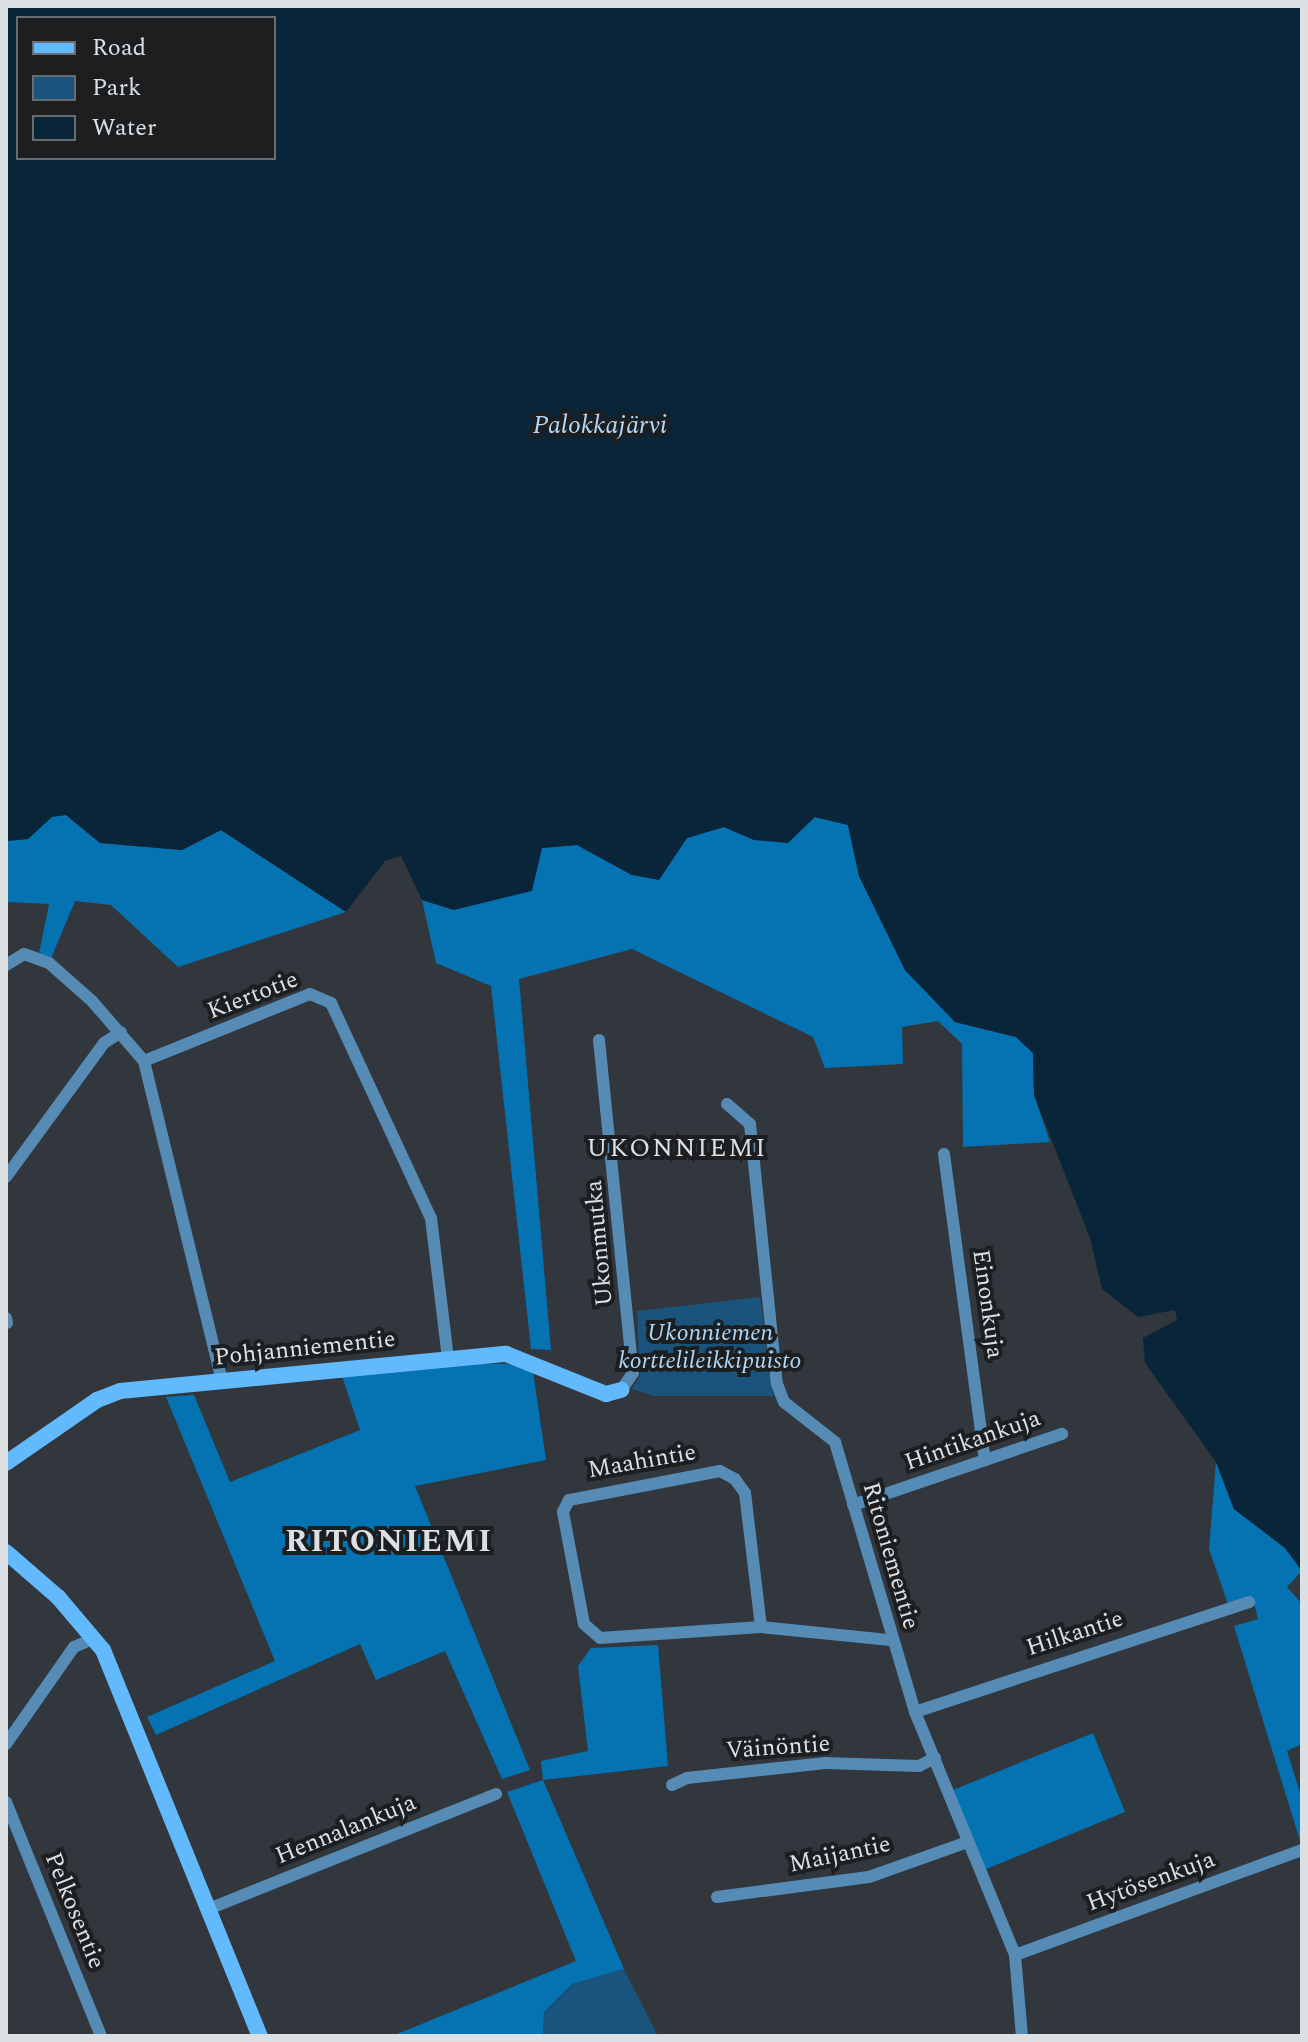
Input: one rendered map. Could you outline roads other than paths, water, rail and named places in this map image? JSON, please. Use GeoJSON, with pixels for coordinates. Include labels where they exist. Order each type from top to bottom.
{"type":"FeatureCollection","features":[{"type":"Feature","properties":{"kind":"street"},"geometry":{"type":"LineString","coordinates":[[6,965],[24,954],[49,963],[121,1032],[144,1061],[222,1381]]}},
{"type":"Feature","properties":{"kind":"street","name":"Kiertotie"},"geometry":{"type":"LineString","coordinates":[[144,1061],[310,994],[331,1003],[431,1218],[448,1358]]}},
{"type":"Feature","properties":{"kind":"street"},"geometry":{"type":"LineString","coordinates":[[6,1177],[104,1043],[121,1032]]}},
{"type":"Feature","properties":{"kind":"street","name":"Ukonmutka"},"geometry":{"type":"LineString","coordinates":[[599,1040],[633,1373],[621,1390]]}},
{"type":"Feature","properties":{"kind":"street","name":"Ritoniementie"},"geometry":{"type":"LineString","coordinates":[[727,1104],[750,1124],[777,1384],[784,1402],[835,1442],[890,1640],[915,1712],[1015,1955],[1022,2036]]}},
{"type":"Feature","properties":{"kind":"street","name":"Einonkuja"},"geometry":{"type":"LineString","coordinates":[[944,1154],[985,1460]]}},
{"type":"Feature","properties":{"kind":"street","name":"Pohjanniementie"},"geometry":{"type":"LineString","coordinates":[[6,1463],[97,1400],[120,1391],[506,1354],[606,1394],[621,1390]]}},
{"type":"Feature","properties":{"kind":"street","name":"Hintikankuja"},"geometry":{"type":"LineString","coordinates":[[853,1505],[1062,1434]]}},
{"type":"Feature","properties":{"kind":"street","name":"Maahintie"},"geometry":{"type":"LineString","coordinates":[[761,1627],[745,1493],[735,1479],[720,1471],[569,1500],[563,1512],[584,1624],[600,1638],[761,1627],[890,1640]]}},
{"type":"Feature","properties":{"kind":"street"},"geometry":{"type":"LineString","coordinates":[[6,1552],[95,1638],[211,1908],[260,2036]]}},
{"type":"Feature","properties":{"kind":"street","name":"Hilkantie"},"geometry":{"type":"LineString","coordinates":[[915,1712],[1249,1602]]}},
{"type":"Feature","properties":{"kind":"street"},"geometry":{"type":"LineString","coordinates":[[6,1744],[74,1647],[95,1638]]}},
{"type":"Feature","properties":{"kind":"street","name":"Väinöntie"},"geometry":{"type":"LineString","coordinates":[[672,1785],[687,1778],[825,1763],[904,1767],[935,1758]]}},
{"type":"Feature","properties":{"kind":"street","name":"Hennalankuja"},"geometry":{"type":"LineString","coordinates":[[211,1908],[496,1794]]}},
{"type":"Feature","properties":{"kind":"street","name":"Pelkosentie"},"geometry":{"type":"LineString","coordinates":[[6,1802],[101,2036]]}},
{"type":"Feature","properties":{"kind":"street","name":"Maijantie"},"geometry":{"type":"LineString","coordinates":[[717,1897],[869,1877],[968,1842]]}},
{"type":"Feature","properties":{"kind":"street","name":"Hytösenkuja"},"geometry":{"type":"LineString","coordinates":[[1015,1955],[1302,1850]]}},
{"type":"Feature","properties":{"kind":"water","name":"Palokkajärvi"},"geometry":{"type":"Polygon","coordinates":[[[6,6],[1302,6],[1302,1571],[1285,1548],[1234,1509],[1216,1462],[1145,1363],[1143,1338],[1177,1320],[1175,1310],[1138,1317],[1102,1289],[1090,1238],[1034,1095],[1033,1053],[1016,1037],[955,1022],[905,970],[859,876],[848,825],[815,817],[788,843],[754,840],[724,827],[687,838],[659,880],[632,875],[577,845],[542,848],[532,891],[454,910],[422,900],[401,856],[385,861],[346,912],[221,830],[182,850],[100,843],[66,815],[52,817],[28,839],[6,841],[6,6]]]}},
{"type":"Feature","properties":{"kind":"district","name":"UKONNIEMI"},"geometry":{"type":"Point","coordinates":[677,1149]}},
{"type":"Feature","properties":{"kind":"district","name":"RITONIEMI"},"geometry":{"type":"Point","coordinates":[389,1542]}},
{"type":"Feature","properties":{"kind":"park label","name":"Ukonniemen korttelileikkipuisto"},"geometry":{"type":"Point","coordinates":[710,1348]}}]}
